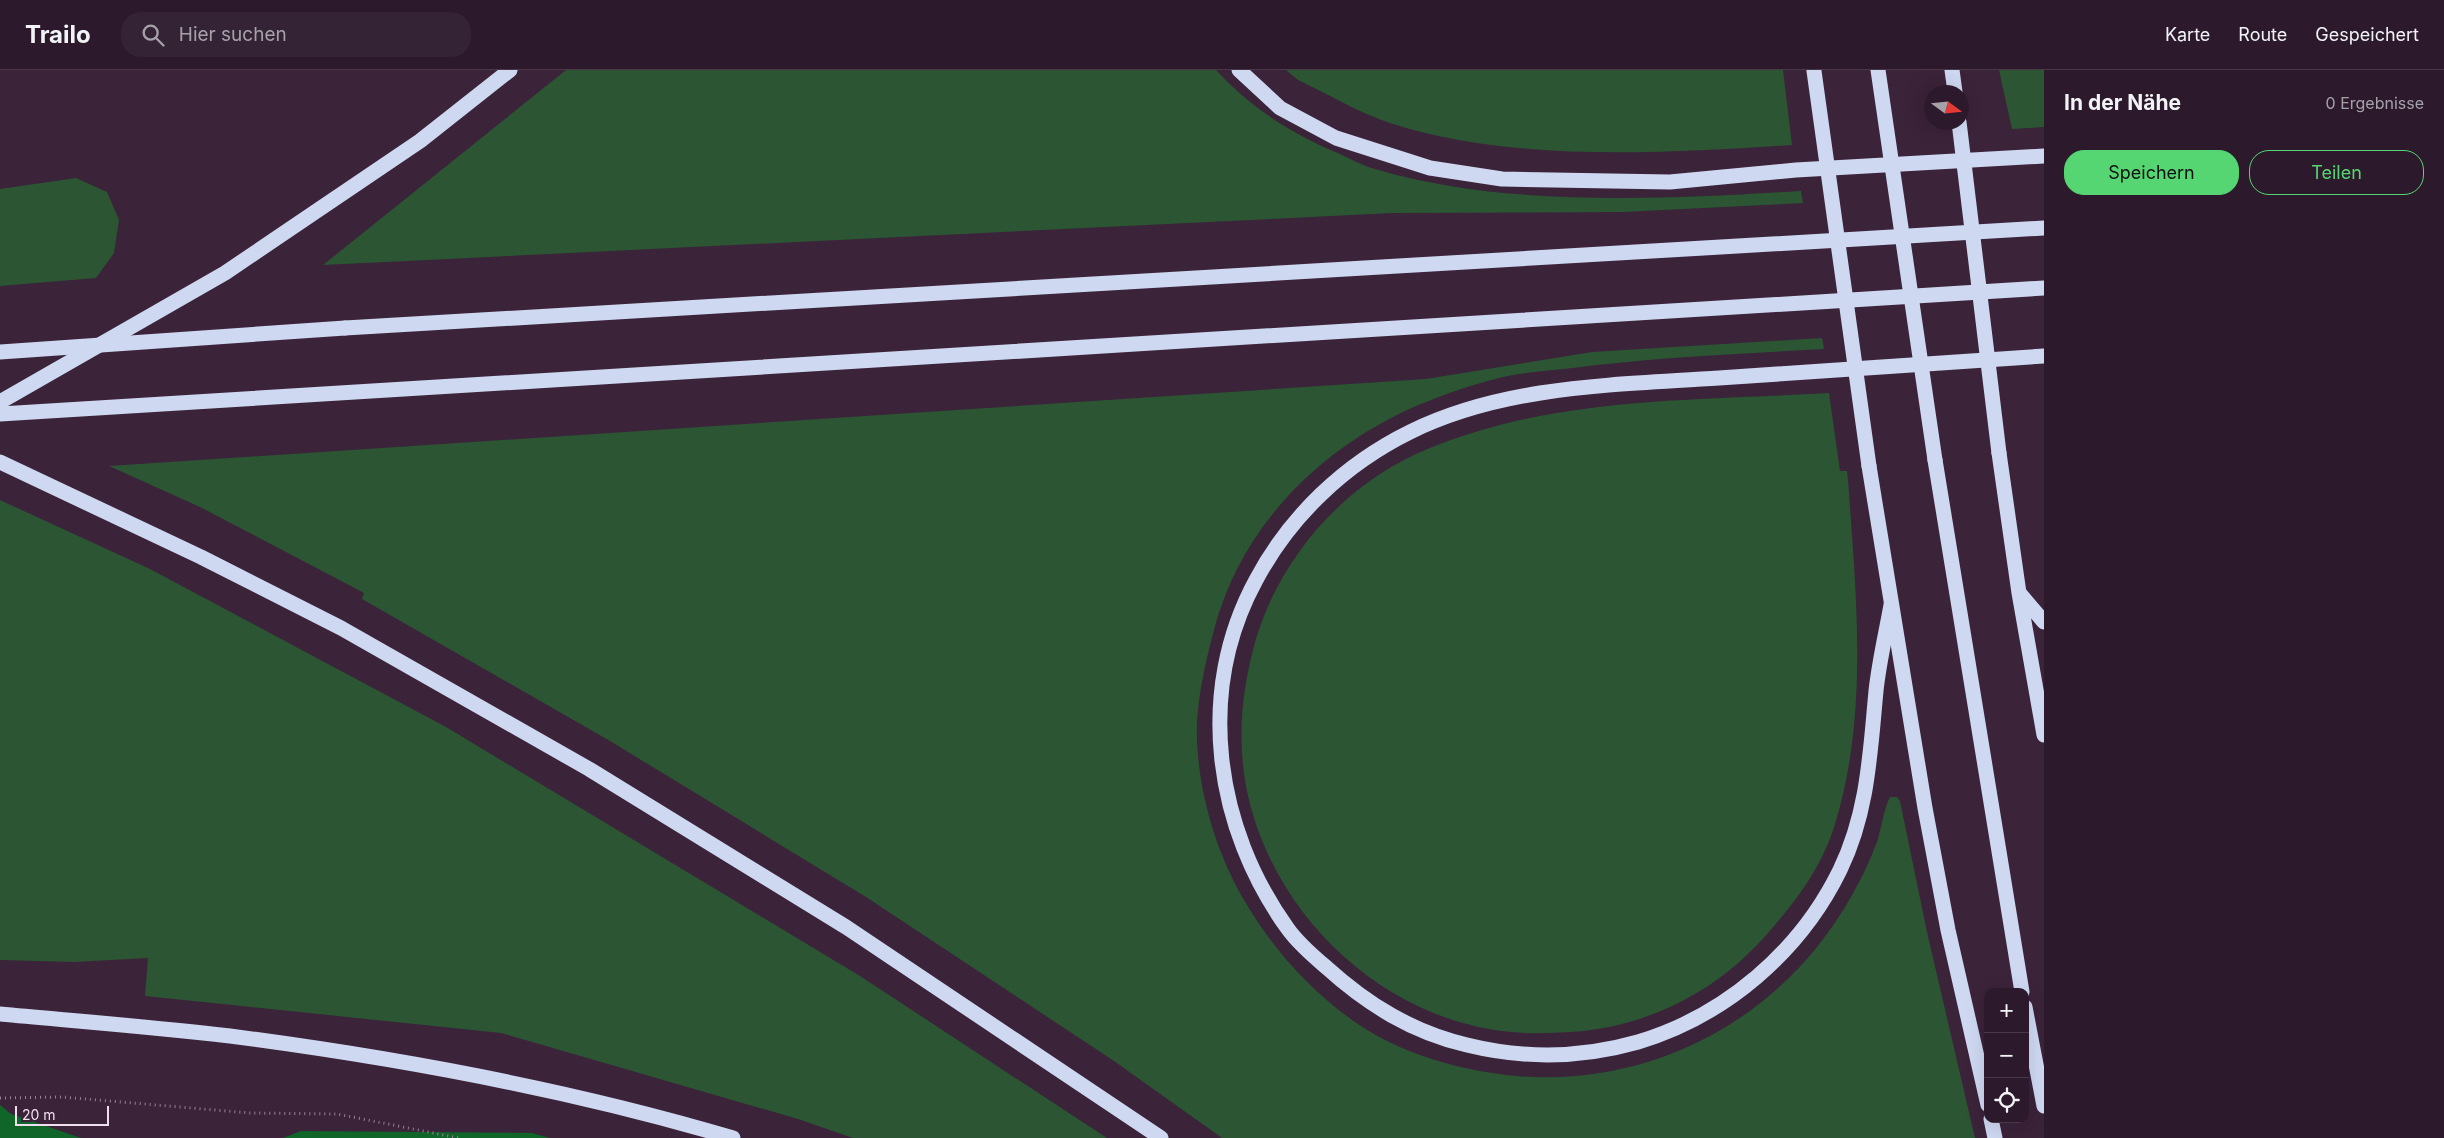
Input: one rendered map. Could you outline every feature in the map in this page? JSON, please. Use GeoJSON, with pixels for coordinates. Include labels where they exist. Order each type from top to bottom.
{"type":"FeatureCollection","features":[{"type":"Feature","properties":{"kind":"highway"},"geometry":{"type":"LineString","coordinates":[[0,402],[225,273],[420,141],[510,70]]}},
{"type":"Feature","properties":{"kind":"highway"},"geometry":{"type":"LineString","coordinates":[[1239,70],[1280,108],[1336,138],[1430,168],[1502,180],[1670,182],[1796,170],[2044,156]]}},
{"type":"Feature","properties":{"kind":"highway"},"geometry":{"type":"LineString","coordinates":[[1878,70],[1935,460],[2021,988]]}},
{"type":"Feature","properties":{"kind":"highway"},"geometry":{"type":"LineString","coordinates":[[1952,70],[1954,85]]}},
{"type":"Feature","properties":{"kind":"highway"},"geometry":{"type":"LineString","coordinates":[[1814,71],[1869,466],[1891,605],[1925,808],[1948,930],[1984,1088]]}},
{"type":"Feature","properties":{"kind":"highway"},"geometry":{"type":"LineString","coordinates":[[1960,130],[1999,453],[2044,735]]}},
{"type":"Feature","properties":{"kind":"highway"},"geometry":{"type":"LineString","coordinates":[[0,352],[345,328],[2044,228]]}},
{"type":"Feature","properties":{"kind":"highway"},"geometry":{"type":"LineString","coordinates":[[0,414],[2044,288]]}},
{"type":"Feature","properties":{"kind":"highway"},"geometry":{"type":"LineString","coordinates":[[1891,605],[1877,686],[1868,784],[1856,829],[1843,864],[1832,886],[1793,940],[1767,968],[1729,999],[1698,1019],[1654,1037],[1609,1049],[1570,1055],[1535,1055],[1489,1050],[1452,1042],[1413,1028],[1353,991],[1290,932],[1258,880],[1243,848],[1229,807],[1219,727],[1222,692],[1227,660],[1239,620],[1254,582],[1282,538],[1319,494],[1352,467],[1415,429],[1489,404],[1577,388],[2044,356]]}},
{"type":"Feature","properties":{"kind":"highway"},"geometry":{"type":"LineString","coordinates":[[0,462],[201,557],[341,628],[589,769],[846,927],[1161,1138]]}},
{"type":"Feature","properties":{"kind":"highway"},"geometry":{"type":"LineString","coordinates":[[2020,593],[2044,622]]}},
{"type":"Feature","properties":{"kind":"highway"},"geometry":{"type":"LineString","coordinates":[[0,1014],[229,1036],[384,1059],[525,1085],[673,1120],[733,1138]]}},
{"type":"Feature","properties":{"kind":"highway"},"geometry":{"type":"LineString","coordinates":[[2029,1028],[2044,1106]]}},
{"type":"Feature","properties":{"kind":"highway"},"geometry":{"type":"LineString","coordinates":[[1992,1123],[1995,1138]]}},
{"type":"Feature","properties":{"kind":"path"},"geometry":{"type":"LineString","coordinates":[[0,1098],[62,1097],[250,1113],[337,1114],[460,1138]]}},
{"type":"Feature","properties":{"kind":"green space"},"geometry":{"type":"Polygon","coordinates":[[[566,70],[1216,70],[1229,84],[1258,108],[1305,138],[1366,166],[1425,181],[1477,190],[1586,198],[1641,198],[1801,191],[1803,203],[1623,212],[1393,213],[323,265],[566,70]]]}},
{"type":"Feature","properties":{"kind":"green space"},"geometry":{"type":"Polygon","coordinates":[[[1286,70],[1783,70],[1792,145],[1693,151],[1590,152],[1538,150],[1487,144],[1437,136],[1378,119],[1298,80],[1286,70]]]}},
{"type":"Feature","properties":{"kind":"green space"},"geometry":{"type":"Polygon","coordinates":[[[1999,70],[2044,70],[2044,127],[2012,129],[1999,70]]]}},
{"type":"Feature","properties":{"kind":"green space"},"geometry":{"type":"Polygon","coordinates":[[[76,178],[107,192],[119,220],[114,253],[96,278],[0,286],[0,189],[76,178]]]}},
{"type":"Feature","properties":{"kind":"green space"},"geometry":{"type":"Polygon","coordinates":[[[1822,338],[1824,349],[1636,361],[1527,373],[1499,378],[1450,393],[1403,412],[1370,430],[1339,451],[1310,474],[1284,500],[1261,529],[1242,560],[1226,594],[1208,653],[1198,710],[1197,744],[1203,791],[1215,837],[1233,880],[1254,917],[1290,964],[1332,1005],[1363,1028],[1414,1053],[1468,1069],[1533,1077],[1579,1076],[1625,1068],[1668,1055],[1710,1036],[1749,1011],[1785,982],[1817,947],[1835,923],[1865,870],[1877,842],[1890,797],[1897,797],[1900,801],[1927,932],[1975,1138],[1222,1138],[1114,1061],[866,897],[610,741],[362,599],[364,593],[200,507],[109,466],[1426,379],[1592,352],[1822,338]]]}},
{"type":"Feature","properties":{"kind":"green space"},"geometry":{"type":"Polygon","coordinates":[[[1829,393],[1840,471],[1847,471],[1854,566],[1857,653],[1856,697],[1852,740],[1846,782],[1830,840],[1816,869],[1799,895],[1768,933],[1727,972],[1680,1002],[1654,1014],[1627,1023],[1600,1029],[1571,1032],[1511,1032],[1464,1023],[1419,1006],[1377,982],[1339,952],[1306,916],[1279,876],[1259,833],[1246,786],[1242,750],[1244,694],[1256,639],[1267,608],[1282,578],[1300,550],[1321,524],[1371,480],[1400,462],[1430,448],[1478,431],[1576,410],[1626,404],[1829,393]]]}},
{"type":"Feature","properties":{"kind":"green space"},"geometry":{"type":"Polygon","coordinates":[[[0,500],[150,569],[446,727],[860,976],[1107,1138],[853,1138],[798,1119],[501,1033],[145,996],[148,958],[74,962],[0,960],[0,500]]]}},
{"type":"Feature","properties":{"kind":"green space"},"geometry":{"type":"Polygon","coordinates":[[[0,1105],[11,1114],[81,1138],[0,1138],[0,1105]]]}},
{"type":"Feature","properties":{"kind":"green space"},"geometry":{"type":"Polygon","coordinates":[[[301,1131],[532,1133],[550,1138],[283,1138],[301,1131]]]}}]}
